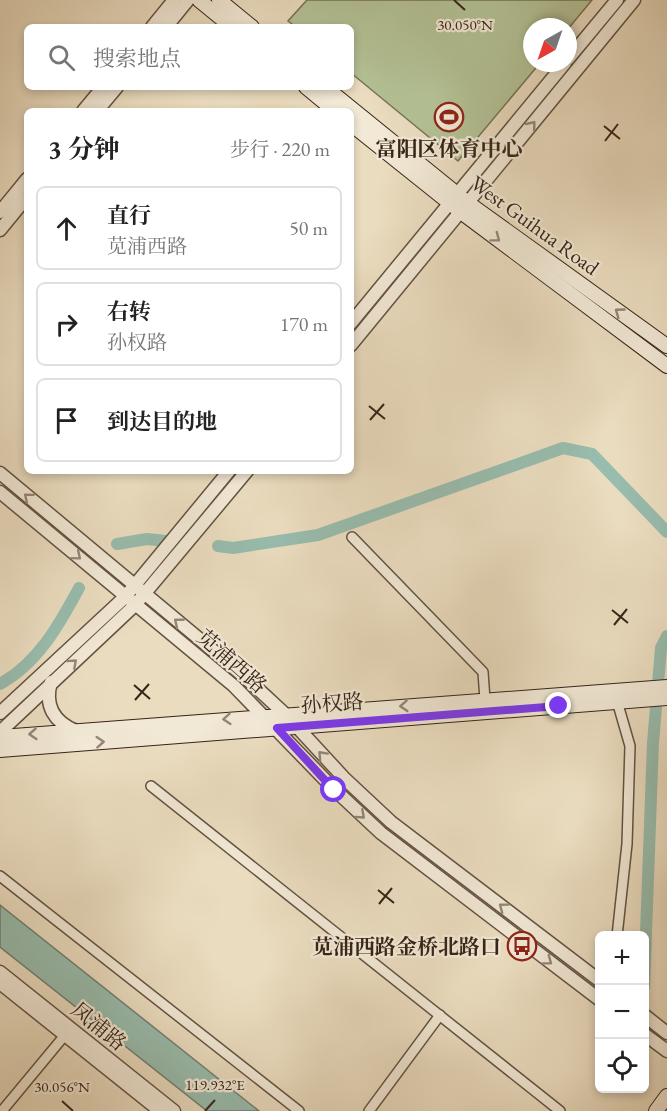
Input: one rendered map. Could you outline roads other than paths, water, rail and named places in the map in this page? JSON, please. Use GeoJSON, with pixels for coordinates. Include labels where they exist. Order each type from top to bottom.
{"type":"FeatureCollection","features":[{"type":"Feature","properties":{"kind":"main road"},"geometry":{"type":"LineString","coordinates":[[199,0],[228,24]]}},
{"type":"Feature","properties":{"kind":"main road"},"geometry":{"type":"LineString","coordinates":[[219,0],[248,24]]}},
{"type":"Feature","properties":{"kind":"main road"},"geometry":{"type":"LineString","coordinates":[[310,90],[331,108]]}},
{"type":"Feature","properties":{"kind":"main road","name":"West Guihua Road"},"geometry":{"type":"LineString","coordinates":[[328,90],[349,108]]}},
{"type":"Feature","properties":{"kind":"main road","name":"West Guihua Road"},"geometry":{"type":"LineString","coordinates":[[354,112],[453,199]]}},
{"type":"Feature","properties":{"kind":"main road","name":"West Guihua Road"},"geometry":{"type":"LineString","coordinates":[[354,126],[453,199],[667,346]]}},
{"type":"Feature","properties":{"kind":"main road","name":"West Guihua Road"},"geometry":{"type":"LineString","coordinates":[[465,207],[667,366]]}},
{"type":"Feature","properties":{"kind":"main road","name":"孙权路"},"geometry":{"type":"LineString","coordinates":[[0,750],[617,701],[631,695],[667,687]]}},
{"type":"Feature","properties":{"kind":"main road","name":"孙权路"},"geometry":{"type":"LineString","coordinates":[[0,737],[485,700],[631,695],[667,698]]}},
{"type":"Feature","properties":{"kind":"main road"},"geometry":{"type":"LineString","coordinates":[[656,1111],[667,1096]]}},
{"type":"Feature","properties":{"kind":"street"},"geometry":{"type":"LineString","coordinates":[[154,24],[174,0]]}},
{"type":"Feature","properties":{"kind":"street"},"geometry":{"type":"LineString","coordinates":[[168,24],[188,0]]}},
{"type":"Feature","properties":{"kind":"street"},"geometry":{"type":"LineString","coordinates":[[577,48],[617,0]]}},
{"type":"Feature","properties":{"kind":"street"},"geometry":{"type":"LineString","coordinates":[[354,341],[634,0]]}},
{"type":"Feature","properties":{"kind":"street"},"geometry":{"type":"LineString","coordinates":[[354,319],[558,72]]}},
{"type":"Feature","properties":{"kind":"street"},"geometry":{"type":"LineString","coordinates":[[86,108],[100,90]]}},
{"type":"Feature","properties":{"kind":"street"},"geometry":{"type":"LineString","coordinates":[[100,108],[114,90]]}},
{"type":"Feature","properties":{"kind":"street"},"geometry":{"type":"LineString","coordinates":[[0,212],[24,183]]}},
{"type":"Feature","properties":{"kind":"street"},"geometry":{"type":"LineString","coordinates":[[0,230],[24,201]]}},
{"type":"Feature","properties":{"kind":"street","name":"苋浦西路"},"geometry":{"type":"LineString","coordinates":[[0,473],[134,587],[245,677],[286,715],[345,779],[391,822],[595,977]]}},
{"type":"Feature","properties":{"kind":"street"},"geometry":{"type":"LineString","coordinates":[[0,713],[125,597],[227,474]]}},
{"type":"Feature","properties":{"kind":"street"},"geometry":{"type":"LineString","coordinates":[[0,732],[135,605],[245,474]]}},
{"type":"Feature","properties":{"kind":"street","name":"苋浦西路"},"geometry":{"type":"LineString","coordinates":[[0,492],[234,686],[277,728],[334,790],[381,833],[595,996]]}},
{"type":"Feature","properties":{"kind":"street"},"geometry":{"type":"LineString","coordinates":[[352,537],[483,672],[485,700]]}},
{"type":"Feature","properties":{"kind":"street"},"geometry":{"type":"LineString","coordinates":[[51,682],[48,700],[54,717],[64,726],[76,731]]}},
{"type":"Feature","properties":{"kind":"street"},"geometry":{"type":"LineString","coordinates":[[617,701],[630,746],[627,844],[618,931]]}},
{"type":"Feature","properties":{"kind":"street"},"geometry":{"type":"LineString","coordinates":[[151,786],[560,1111]]}},
{"type":"Feature","properties":{"kind":"street"},"geometry":{"type":"LineString","coordinates":[[0,876],[299,1111]]}},
{"type":"Feature","properties":{"kind":"street","name":"凤浦路"},"geometry":{"type":"LineString","coordinates":[[0,972],[174,1111]]}},
{"type":"Feature","properties":{"kind":"street","name":"凤浦路"},"geometry":{"type":"LineString","coordinates":[[0,983],[159,1111]]}},
{"type":"Feature","properties":{"kind":"street"},"geometry":{"type":"LineString","coordinates":[[369,1111],[440,1015]]}},
{"type":"Feature","properties":{"kind":"street"},"geometry":{"type":"LineString","coordinates":[[649,1018],[667,1033]]}},
{"type":"Feature","properties":{"kind":"street"},"geometry":{"type":"LineString","coordinates":[[2,1111],[65,1035]]}},
{"type":"Feature","properties":{"kind":"street"},"geometry":{"type":"LineString","coordinates":[[649,1037],[667,1051]]}},
{"type":"Feature","properties":{"kind":"waterway"},"geometry":{"type":"LineString","coordinates":[[218,546],[233,548],[318,535],[563,448],[592,454],[667,532]]}},
{"type":"Feature","properties":{"kind":"waterway"},"geometry":{"type":"LineString","coordinates":[[117,544],[147,539],[166,541]]}},
{"type":"Feature","properties":{"kind":"waterway"},"geometry":{"type":"LineString","coordinates":[[0,684],[26,665],[46,642],[64,616],[79,588]]}},
{"type":"Feature","properties":{"kind":"waterway"},"geometry":{"type":"LineString","coordinates":[[644,985],[653,743],[661,648],[667,636]]}},
{"type":"Feature","properties":{"kind":"place","name":"富阳区体育中心"},"geometry":{"type":"Point","coordinates":[449,117]}},
{"type":"Feature","properties":{"kind":"place","name":"苋浦西路金桥北路口"},"geometry":{"type":"Point","coordinates":[522,946]}}]}
